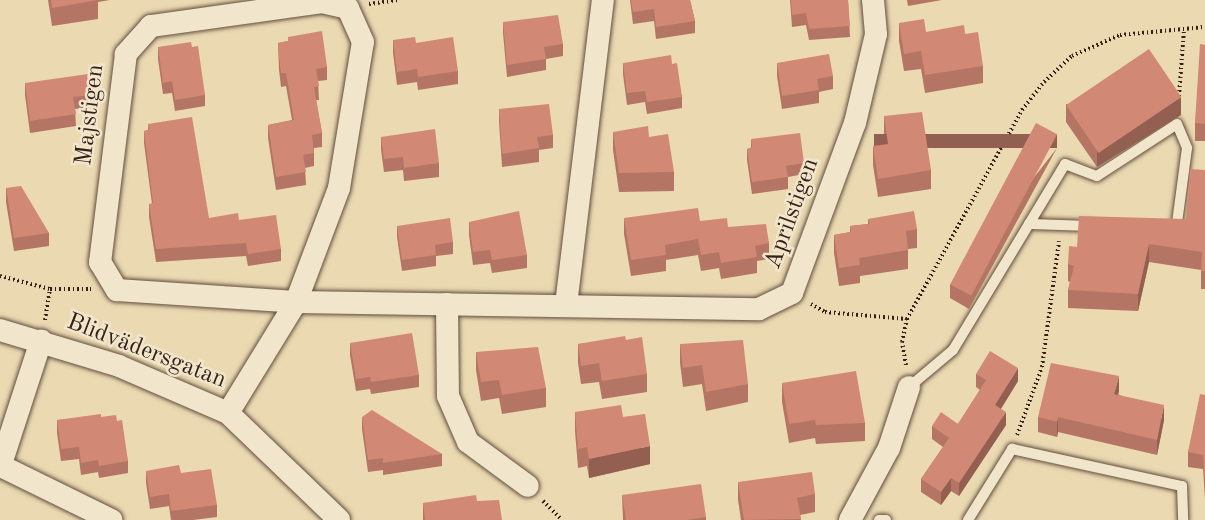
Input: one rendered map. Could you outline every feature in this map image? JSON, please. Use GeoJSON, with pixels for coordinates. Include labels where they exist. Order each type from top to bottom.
{"type":"FeatureCollection","features":[{"type":"Feature","properties":{"kind":"street"},"geometry":{"type":"LineString","coordinates":[[566,305],[603,0]]}},
{"type":"Feature","properties":{"kind":"street","name":"Aprilstigen"},"geometry":{"type":"LineString","coordinates":[[296,302],[759,309],[792,293],[855,123],[876,34],[873,0]]}},
{"type":"Feature","properties":{"kind":"street","name":"Majstigen"},"geometry":{"type":"LineString","coordinates":[[117,290],[100,262],[126,54],[151,26],[322,2],[348,8],[363,42],[339,188],[296,302],[228,413]]}},
{"type":"Feature","properties":{"kind":"street"},"geometry":{"type":"LineString","coordinates":[[117,290],[296,302]]}},
{"type":"Feature","properties":{"kind":"street"},"geometry":{"type":"LineString","coordinates":[[447,304],[448,396],[468,442],[528,486]]}},
{"type":"Feature","properties":{"kind":"street","name":"Blidvädersgatan"},"geometry":{"type":"LineString","coordinates":[[0,330],[118,366],[228,413],[339,520]]}},
{"type":"Feature","properties":{"kind":"street"},"geometry":{"type":"LineString","coordinates":[[41,341],[0,466],[111,520]]}},
{"type":"Feature","properties":{"kind":"street"},"geometry":{"type":"LineString","coordinates":[[850,520],[889,448],[909,387]]}},
{"type":"Feature","properties":{"kind":"lane"},"geometry":{"type":"LineString","coordinates":[[909,387],[953,350],[1065,164],[1097,176],[1177,124],[1187,148],[1177,230],[1165,230]]}},
{"type":"Feature","properties":{"kind":"lane"},"geometry":{"type":"LineString","coordinates":[[1029,224],[1107,227]]}},
{"type":"Feature","properties":{"kind":"lane"},"geometry":{"type":"LineString","coordinates":[[968,520],[1012,449],[1182,486],[1183,520]]}},
{"type":"Feature","properties":{"kind":"lane"},"geometry":{"type":"LineString","coordinates":[[879,520],[886,520]]}},
{"type":"Feature","properties":{"kind":"path"},"geometry":{"type":"LineString","coordinates":[[909,387],[902,342],[907,319],[1022,110],[1044,82],[1072,56],[1120,35],[1205,27]]}},
{"type":"Feature","properties":{"kind":"path"},"geometry":{"type":"LineString","coordinates":[[1177,124],[1184,29]]}},
{"type":"Feature","properties":{"kind":"path"},"geometry":{"type":"LineString","coordinates":[[1012,449],[1042,367],[1061,225]]}},
{"type":"Feature","properties":{"kind":"path"},"geometry":{"type":"LineString","coordinates":[[0,276],[50,289],[117,290]]}},
{"type":"Feature","properties":{"kind":"path"},"geometry":{"type":"LineString","coordinates":[[41,341],[50,289]]}},
{"type":"Feature","properties":{"kind":"path"},"geometry":{"type":"LineString","coordinates":[[792,293],[825,312],[907,319]]}},
{"type":"Feature","properties":{"kind":"building"},"geometry":{"type":"Polygon","coordinates":[[[51,0],[98,0],[52,8],[51,0]]]}},
{"type":"Feature","properties":{"kind":"building"},"geometry":{"type":"Polygon","coordinates":[[[631,0],[690,0],[695,21],[656,27],[654,9],[633,12],[631,0]]]}},
{"type":"Feature","properties":{"kind":"building"},"geometry":{"type":"Polygon","coordinates":[[[791,0],[848,0],[850,26],[809,29],[806,13],[792,15],[791,0]]]}},
{"type":"Feature","properties":{"kind":"building"},"geometry":{"type":"Polygon","coordinates":[[[558,15],[563,44],[544,47],[546,59],[507,65],[503,22],[558,15]]]}},
{"type":"Feature","properties":{"kind":"building"},"geometry":{"type":"Polygon","coordinates":[[[924,19],[926,32],[964,25],[965,34],[978,32],[983,66],[925,75],[921,51],[904,54],[899,23],[924,19]]]}},
{"type":"Feature","properties":{"kind":"building"},"geometry":{"type":"Polygon","coordinates":[[[322,31],[327,67],[316,69],[319,86],[314,87],[322,133],[312,135],[314,153],[303,155],[306,172],[276,177],[268,125],[294,120],[286,73],[281,73],[278,43],[288,41],[288,37],[322,31]]]}},
{"type":"Feature","properties":{"kind":"building"},"geometry":{"type":"Polygon","coordinates":[[[415,37],[416,43],[453,37],[458,71],[418,77],[417,69],[397,72],[393,40],[415,37]]]}},
{"type":"Feature","properties":{"kind":"building"},"geometry":{"type":"Polygon","coordinates":[[[191,42],[192,47],[198,46],[205,95],[175,100],[172,81],[163,83],[158,47],[191,42]]]}},
{"type":"Feature","properties":{"kind":"building"},"geometry":{"type":"Polygon","coordinates":[[[1200,44],[1205,45],[1205,124],[1195,123],[1200,44]]]}},
{"type":"Feature","properties":{"kind":"building"},"geometry":{"type":"Polygon","coordinates":[[[1149,49],[1181,97],[1099,153],[1066,105],[1149,49]]]}},
{"type":"Feature","properties":{"kind":"building"},"geometry":{"type":"Polygon","coordinates":[[[829,54],[833,76],[817,79],[819,90],[782,96],[777,63],[829,54]]]}},
{"type":"Feature","properties":{"kind":"building"},"geometry":{"type":"Polygon","coordinates":[[[671,55],[672,64],[677,63],[682,97],[647,102],[645,91],[627,93],[623,63],[671,55]]]}},
{"type":"Feature","properties":{"kind":"building"},"geometry":{"type":"Polygon","coordinates":[[[88,74],[91,95],[73,97],[76,114],[30,121],[25,83],[88,74]]]}},
{"type":"Feature","properties":{"kind":"building"},"geometry":{"type":"Polygon","coordinates":[[[549,104],[553,135],[537,137],[539,148],[502,154],[499,109],[549,104]]]}},
{"type":"Feature","properties":{"kind":"building"},"geometry":{"type":"Polygon","coordinates":[[[922,112],[931,170],[878,179],[873,146],[888,144],[884,116],[922,112]]]}},
{"type":"Feature","properties":{"kind":"building"},"geometry":{"type":"Polygon","coordinates":[[[192,117],[209,218],[238,213],[239,220],[276,215],[281,249],[248,254],[246,243],[156,249],[149,204],[153,203],[144,131],[149,130],[148,124],[192,117]]]}},
{"type":"Feature","properties":{"kind":"building"},"geometry":{"type":"Polygon","coordinates":[[[1036,123],[1057,134],[971,296],[950,285],[1036,123]]]}},
{"type":"Feature","properties":{"kind":"building"},"geometry":{"type":"Polygon","coordinates":[[[648,126],[649,137],[668,134],[674,172],[619,173],[613,132],[648,126]]]}},
{"type":"Feature","properties":{"kind":"building"},"geometry":{"type":"Polygon","coordinates":[[[435,129],[439,163],[404,168],[403,157],[384,159],[381,137],[435,129]]]}},
{"type":"Feature","properties":{"kind":"building"},"geometry":{"type":"Polygon","coordinates":[[[800,133],[804,163],[786,166],[788,177],[752,182],[747,149],[752,147],[751,139],[800,133]]]}},
{"type":"Feature","properties":{"kind":"building"},"geometry":{"type":"Polygon","coordinates":[[[1190,169],[1205,170],[1205,271],[1201,271],[1202,252],[1149,244],[1138,294],[1068,290],[1074,266],[1068,264],[1069,246],[1077,247],[1079,216],[1186,219],[1190,169]]]}},
{"type":"Feature","properties":{"kind":"building"},"geometry":{"type":"Polygon","coordinates":[[[21,186],[49,233],[14,238],[6,188],[21,186]]]}},
{"type":"Feature","properties":{"kind":"building"},"geometry":{"type":"Polygon","coordinates":[[[698,208],[700,221],[727,218],[728,227],[766,224],[769,243],[755,246],[757,257],[721,263],[719,252],[701,255],[698,239],[665,245],[666,255],[631,260],[624,218],[698,208]]]}},
{"type":"Feature","properties":{"kind":"building"},"geometry":{"type":"Polygon","coordinates":[[[519,211],[527,255],[492,260],[490,250],[473,252],[469,222],[519,211]]]}},
{"type":"Feature","properties":{"kind":"building"},"geometry":{"type":"Polygon","coordinates":[[[914,211],[917,229],[906,231],[908,250],[859,258],[860,265],[839,268],[834,235],[851,232],[850,226],[869,224],[868,219],[914,211]]]}},
{"type":"Feature","properties":{"kind":"building"},"geometry":{"type":"Polygon","coordinates":[[[450,218],[453,242],[435,245],[436,255],[402,260],[397,226],[450,218]]]}},
{"type":"Feature","properties":{"kind":"building"},"geometry":{"type":"Polygon","coordinates":[[[412,333],[419,375],[371,382],[370,377],[356,379],[350,343],[412,333]]]}},
{"type":"Feature","properties":{"kind":"building"},"geometry":{"type":"Polygon","coordinates":[[[625,336],[626,340],[642,337],[647,374],[602,381],[599,363],[581,366],[578,344],[625,336]]]}},
{"type":"Feature","properties":{"kind":"building"},"geometry":{"type":"Polygon","coordinates":[[[743,340],[748,384],[706,392],[702,365],[683,368],[680,344],[743,340]]]}},
{"type":"Feature","properties":{"kind":"building"},"geometry":{"type":"Polygon","coordinates":[[[538,347],[546,388],[502,395],[499,380],[481,382],[476,352],[538,347]]]}},
{"type":"Feature","properties":{"kind":"building"},"geometry":{"type":"Polygon","coordinates":[[[990,351],[1018,368],[995,405],[1006,412],[959,483],[951,478],[941,492],[921,479],[949,438],[932,426],[941,412],[958,424],[986,380],[976,374],[990,351]]]}},
{"type":"Feature","properties":{"kind":"building"},"geometry":{"type":"Polygon","coordinates":[[[1051,363],[1119,376],[1114,394],[1164,405],[1157,440],[1058,417],[1057,422],[1038,417],[1051,363]]]}},
{"type":"Feature","properties":{"kind":"building"},"geometry":{"type":"Polygon","coordinates":[[[856,371],[865,423],[816,425],[815,420],[789,424],[782,383],[856,371]]]}},
{"type":"Feature","properties":{"kind":"building"},"geometry":{"type":"Polygon","coordinates":[[[1200,394],[1205,395],[1205,484],[1203,455],[1188,452],[1200,394]]]}},
{"type":"Feature","properties":{"kind":"building"},"geometry":{"type":"Polygon","coordinates":[[[621,405],[623,417],[645,414],[650,446],[589,459],[587,447],[578,449],[575,412],[621,405]]]}},
{"type":"Feature","properties":{"kind":"building"},"geometry":{"type":"Polygon","coordinates":[[[372,410],[442,454],[383,463],[383,458],[368,460],[362,417],[372,410]]]}},
{"type":"Feature","properties":{"kind":"building"},"geometry":{"type":"Polygon","coordinates":[[[101,414],[101,417],[116,415],[117,421],[122,420],[128,461],[99,466],[98,460],[81,463],[79,447],[61,449],[57,420],[101,414]]]}},
{"type":"Feature","properties":{"kind":"building"},"geometry":{"type":"Polygon","coordinates":[[[179,465],[181,473],[211,469],[217,505],[171,511],[169,494],[150,497],[146,471],[179,465]]]}},
{"type":"Feature","properties":{"kind":"building"},"geometry":{"type":"Polygon","coordinates":[[[812,472],[815,494],[797,498],[801,519],[744,520],[738,482],[812,472]]]}},
{"type":"Feature","properties":{"kind":"building"},"geometry":{"type":"Polygon","coordinates":[[[701,484],[706,517],[686,520],[626,520],[622,495],[701,484]]]}},
{"type":"Feature","properties":{"kind":"building"},"geometry":{"type":"Polygon","coordinates":[[[476,495],[477,501],[499,500],[502,520],[425,520],[423,503],[476,495]]]}}]}
